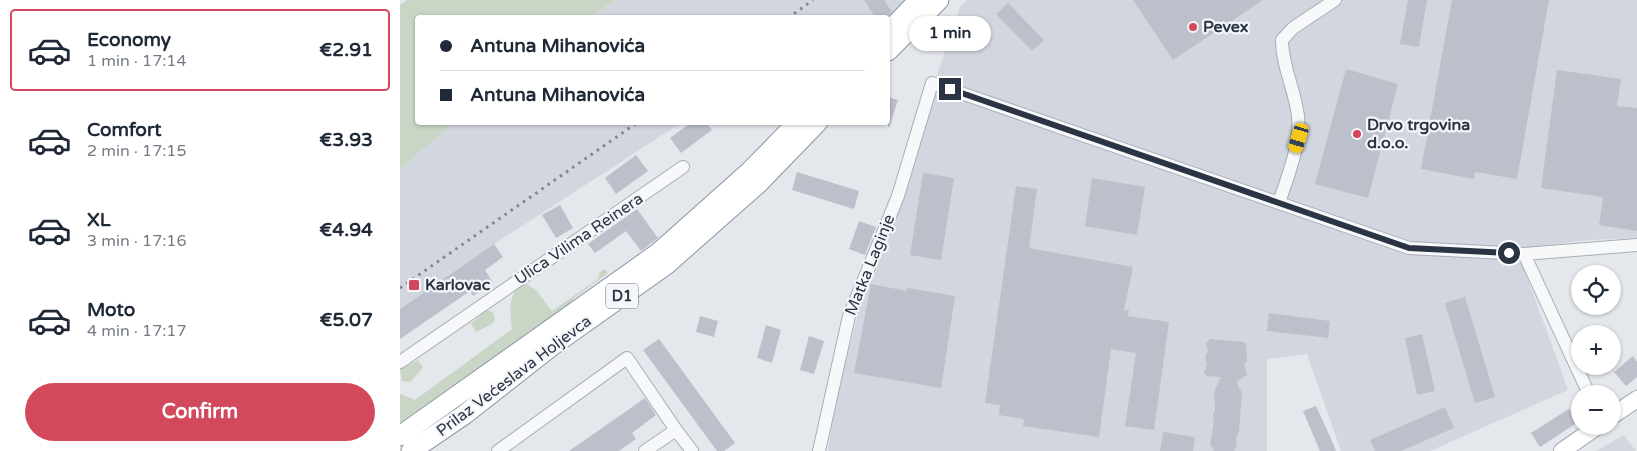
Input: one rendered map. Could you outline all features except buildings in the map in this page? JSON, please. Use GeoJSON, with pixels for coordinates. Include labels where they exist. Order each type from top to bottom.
{"type":"FeatureCollection","features":[{"type":"Feature","properties":{"kind":"highway"},"geometry":{"type":"LineString","coordinates":[[890,30],[920,0]]}},
{"type":"Feature","properties":{"kind":"highway"},"geometry":{"type":"LineString","coordinates":[[890,49],[939,0]]}},
{"type":"Feature","properties":{"kind":"highway","name":"Prilaz Većeslava Holjevca"},"geometry":{"type":"LineString","coordinates":[[400,436],[658,252],[750,171],[795,125]]}},
{"type":"Feature","properties":{"kind":"highway","name":"Prilaz Većeslava Holjevca"},"geometry":{"type":"LineString","coordinates":[[411,451],[666,264],[759,183],[815,125]]}},
{"type":"Feature","properties":{"kind":"main road"},"geometry":{"type":"LineString","coordinates":[[1621,410],[1637,399]]}},
{"type":"Feature","properties":{"kind":"main road"},"geometry":{"type":"LineString","coordinates":[[1562,451],[1585,435]]}},
{"type":"Feature","properties":{"kind":"street"},"geometry":{"type":"LineString","coordinates":[[1335,0],[1293,28],[1282,40],[1282,53],[1298,115],[1299,138],[1279,203],[1409,248],[1524,254],[1637,245]]}},
{"type":"Feature","properties":{"kind":"street","name":"Matka Laginje"},"geometry":{"type":"LineString","coordinates":[[818,451],[849,316],[898,196],[932,83],[1279,203]]}},
{"type":"Feature","properties":{"kind":"street","name":"Ulica Vilima Reinera"},"geometry":{"type":"LineString","coordinates":[[400,362],[683,167]]}},
{"type":"Feature","properties":{"kind":"street"},"geometry":{"type":"LineString","coordinates":[[1524,254],[1585,385]]}},
{"type":"Feature","properties":{"kind":"street"},"geometry":{"type":"LineString","coordinates":[[498,451],[627,358],[692,451]]}},
{"type":"Feature","properties":{"kind":"street"},"geometry":{"type":"LineString","coordinates":[[645,451],[676,430]]}},
{"type":"Feature","properties":{"kind":"shaded area"},"geometry":{"type":"Polygon","coordinates":[[[616,0],[910,0],[890,19],[890,15],[596,15],[616,0]]]}},
{"type":"Feature","properties":{"kind":"shaded area"},"geometry":{"type":"Polygon","coordinates":[[[967,0],[1637,0],[1637,238],[1589,240],[1517,249],[1568,390],[1430,451],[1341,451],[1307,354],[1267,359],[1267,451],[828,451],[836,398],[866,284],[960,7],[967,0]]]}},
{"type":"Feature","properties":{"kind":"shaded area"},"geometry":{"type":"Polygon","coordinates":[[[452,125],[678,125],[494,244],[400,309],[400,169],[452,125]]]}},
{"type":"Feature","properties":{"kind":"shaded area"},"geometry":{"type":"Polygon","coordinates":[[[1624,435],[1636,451],[1596,451],[1624,435]]]}},
{"type":"Feature","properties":{"kind":"green space"},"geometry":{"type":"Polygon","coordinates":[[[407,0],[616,0],[595,15],[415,15],[415,125],[452,125],[400,169],[400,5],[407,0]]]}},
{"type":"Feature","properties":{"kind":"green space"},"geometry":{"type":"Polygon","coordinates":[[[604,269],[608,273],[574,298],[566,310],[400,427],[400,394],[415,400],[512,329],[510,309],[512,297],[524,282],[536,290],[552,311],[598,279],[600,272],[604,269]]]}},
{"type":"Feature","properties":{"kind":"green space"},"geometry":{"type":"Polygon","coordinates":[[[486,310],[493,312],[495,320],[492,324],[476,332],[471,324],[486,310]]]}},
{"type":"Feature","properties":{"kind":"green space"},"geometry":{"type":"Polygon","coordinates":[[[418,360],[423,368],[410,382],[402,381],[400,369],[418,360]]]}},
{"type":"Feature","properties":{"kind":"railway"},"geometry":{"type":"LineString","coordinates":[[792,15],[813,0]]}},
{"type":"Feature","properties":{"kind":"railway"},"geometry":{"type":"LineString","coordinates":[[400,288],[634,125]]}},
{"type":"Feature","properties":{"kind":"place","name":"Pevex"},"geometry":{"type":"Point","coordinates":[1193,27]}},
{"type":"Feature","properties":{"kind":"place","name":"Drvo trgovina d.o.o."},"geometry":{"type":"Point","coordinates":[1357,134]}},
{"type":"Feature","properties":{"kind":"place","name":"Karlovac"},"geometry":{"type":"Point","coordinates":[414,285]}},
{"type":"Feature","properties":{"kind":"route"},"geometry":{"type":"LineString","coordinates":[[950,89],[1409,248],[1509,253]]}}]}
